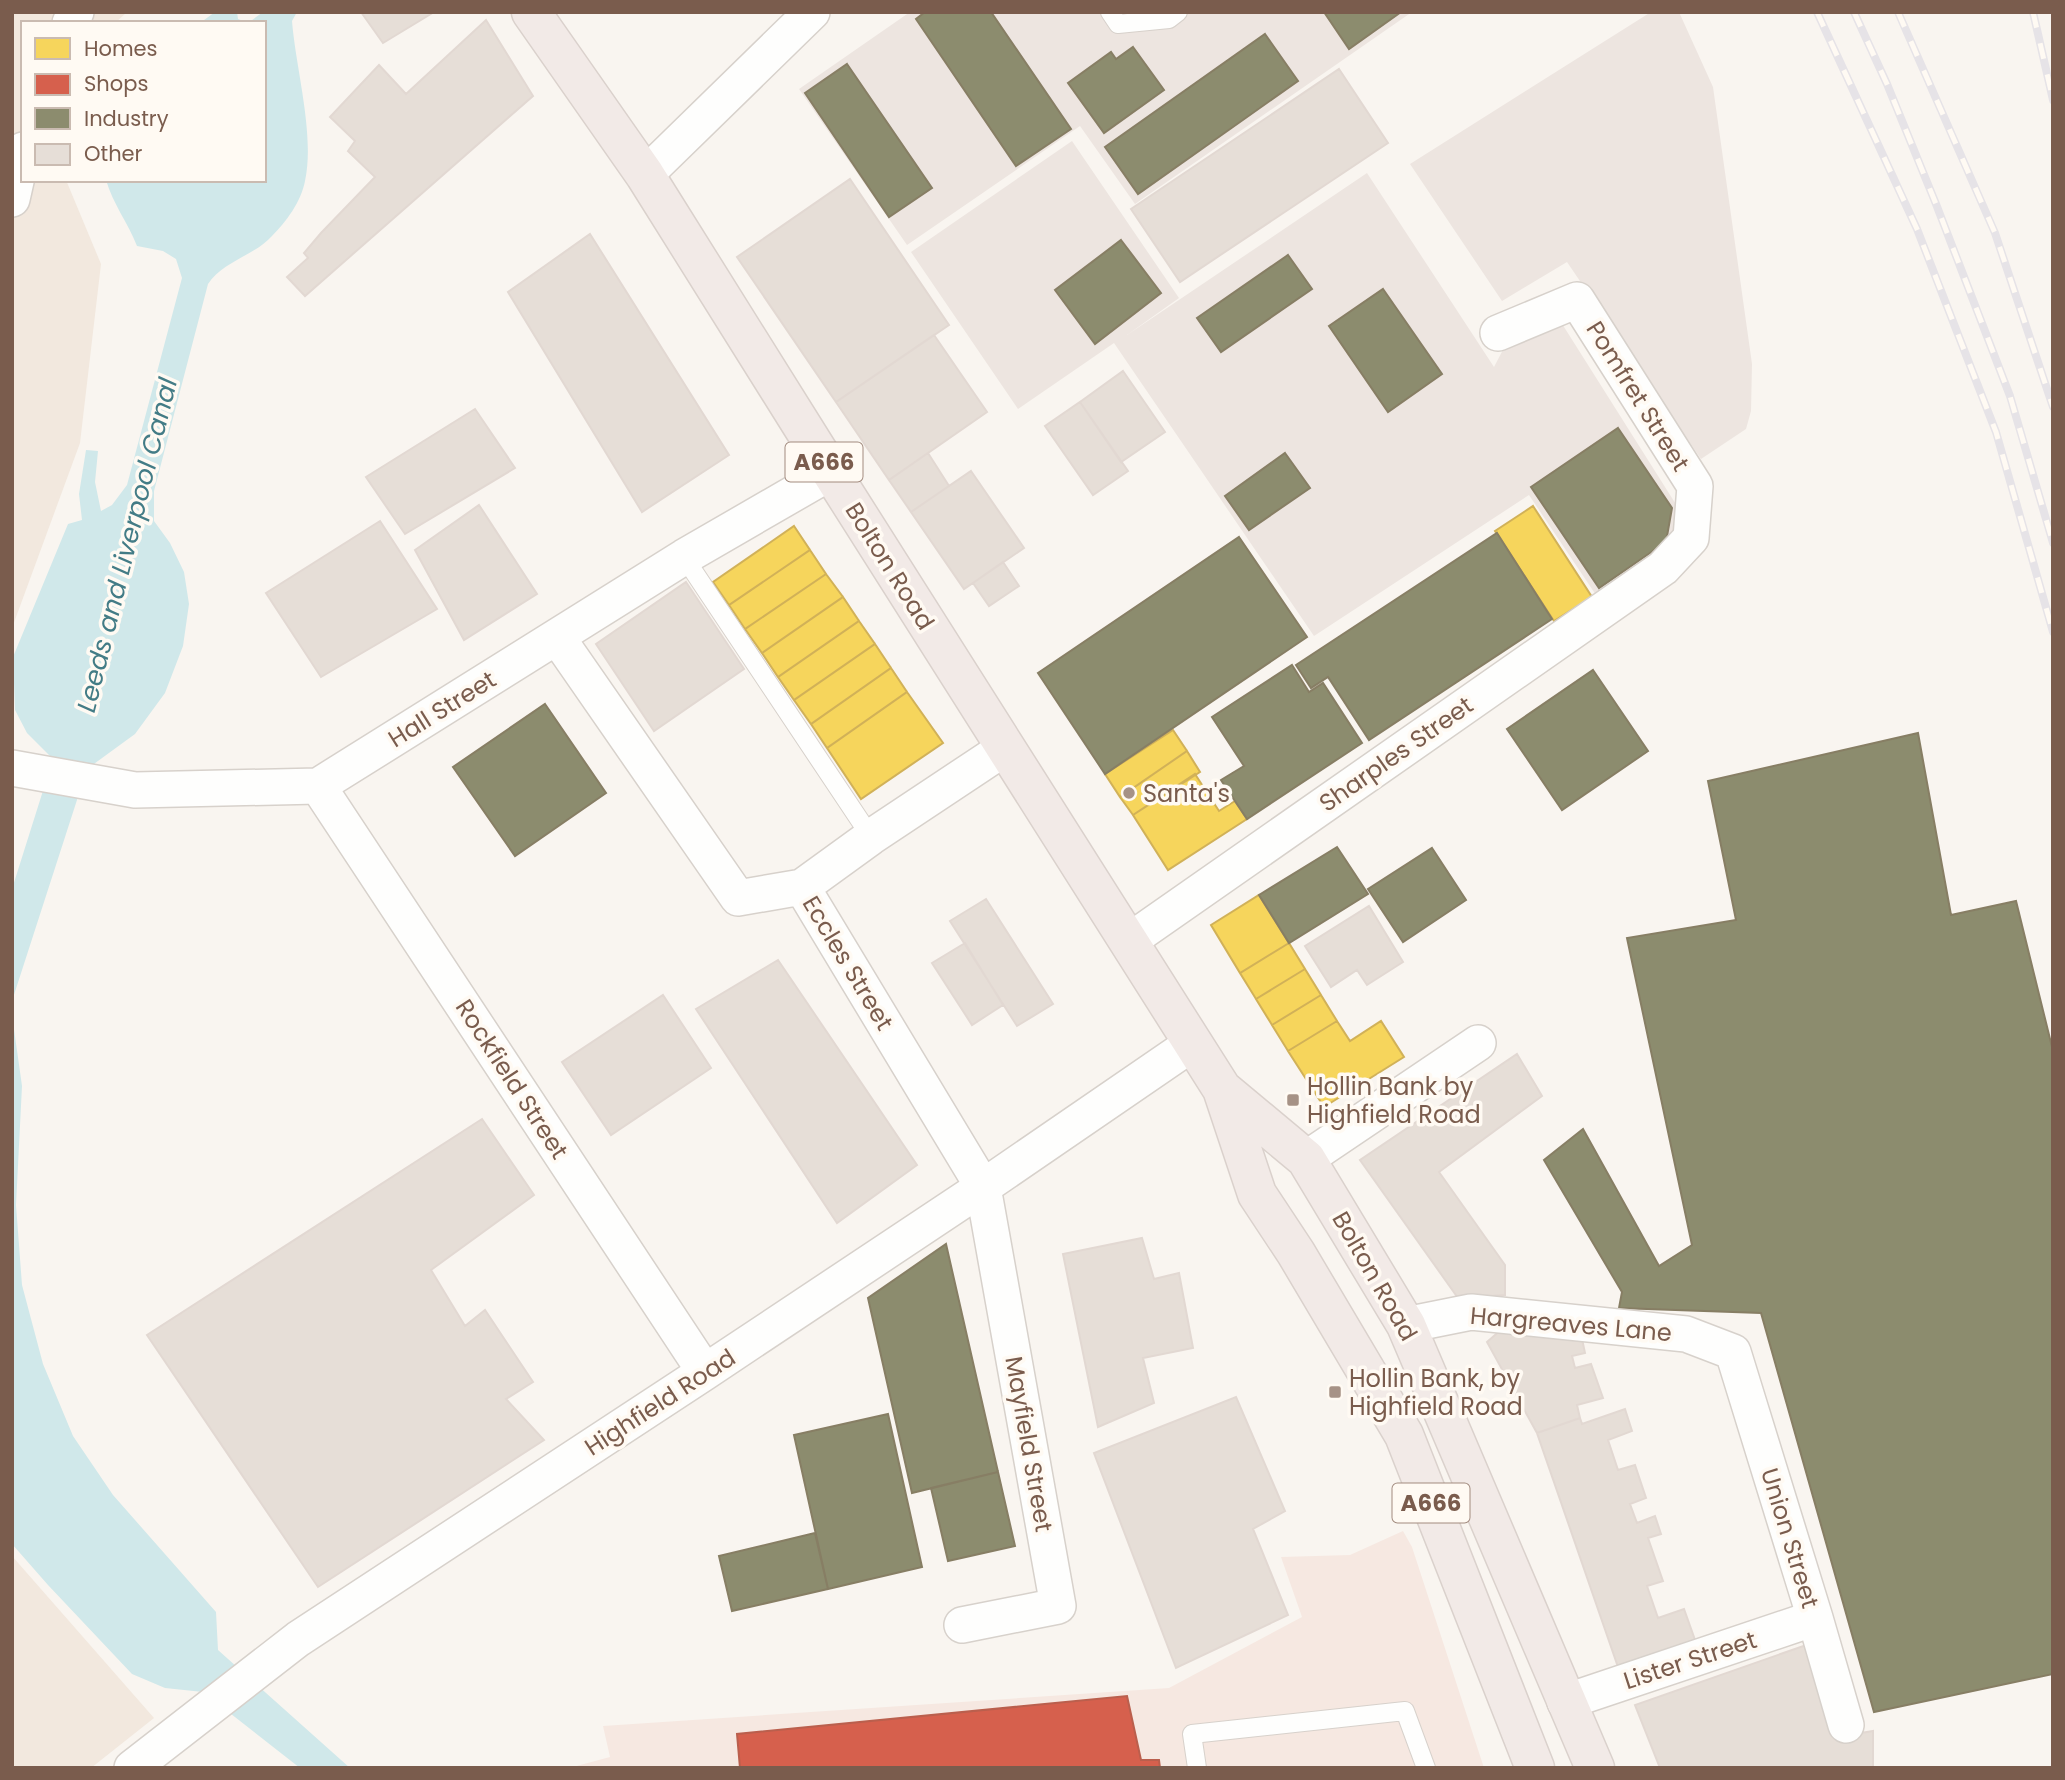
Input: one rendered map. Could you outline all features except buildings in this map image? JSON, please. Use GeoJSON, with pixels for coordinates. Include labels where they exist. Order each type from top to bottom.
{"type":"FeatureCollection","features":[{"type":"Feature","properties":{"kind":"highway","name":"Bolton Road"},"geometry":{"type":"LineString","coordinates":[[531,12],[645,175],[1222,1089],[1257,1194],[1296,1253],[1404,1435],[1535,1768]]}},
{"type":"Feature","properties":{"kind":"highway","name":"Bolton Road"},"geometry":{"type":"LineString","coordinates":[[1222,1089],[1306,1159],[1406,1325],[1595,1768]]}},
{"type":"Feature","properties":{"kind":"street"},"geometry":{"type":"LineString","coordinates":[[645,175],[812,12]]}},
{"type":"Feature","properties":{"kind":"street"},"geometry":{"type":"LineString","coordinates":[[12,199],[21,159]]}},
{"type":"Feature","properties":{"kind":"street","name":"Pomfret Street"},"geometry":{"type":"LineString","coordinates":[[1498,333],[1577,300],[1695,486],[1691,538],[1663,568]]}},
{"type":"Feature","properties":{"kind":"street","name":"Hall Street"},"geometry":{"type":"LineString","coordinates":[[318,786],[684,557],[831,472]]}},
{"type":"Feature","properties":{"kind":"street","name":"Sharples Street"},"geometry":{"type":"LineString","coordinates":[[1129,942],[1663,568]]}},
{"type":"Feature","properties":{"kind":"street","name":"Eccles Street"},"geometry":{"type":"LineString","coordinates":[[557,637],[738,898],[802,887],[983,1186]]}},
{"type":"Feature","properties":{"kind":"street"},"geometry":{"type":"LineString","coordinates":[[802,887],[871,837],[1005,748]]}},
{"type":"Feature","properties":{"kind":"street"},"geometry":{"type":"LineString","coordinates":[[12,768],[135,790],[318,786]]}},
{"type":"Feature","properties":{"kind":"street","name":"Rockfield Street"},"geometry":{"type":"LineString","coordinates":[[318,786],[705,1373]]}},
{"type":"Feature","properties":{"kind":"street","name":"Highfield Road"},"geometry":{"type":"LineString","coordinates":[[132,1768],[298,1639],[705,1373],[1193,1042]]}},
{"type":"Feature","properties":{"kind":"street"},"geometry":{"type":"LineString","coordinates":[[1306,1159],[1478,1043]]}},
{"type":"Feature","properties":{"kind":"street","name":"Mayfield Street"},"geometry":{"type":"LineString","coordinates":[[962,1625],[1058,1606],[983,1186]]}},
{"type":"Feature","properties":{"kind":"street","name":"Hargreaves Lane"},"geometry":{"type":"LineString","coordinates":[[1406,1325],[1471,1312],[1686,1334],[1733,1352]]}},
{"type":"Feature","properties":{"kind":"street","name":"Union Street"},"geometry":{"type":"LineString","coordinates":[[1733,1352],[1846,1725]]}},
{"type":"Feature","properties":{"kind":"street","name":"Lister Street"},"geometry":{"type":"LineString","coordinates":[[1566,1702],[1815,1618]]}},
{"type":"Feature","properties":{"kind":"lane"},"geometry":{"type":"LineString","coordinates":[[1110,12],[1118,24],[1169,19],[1178,12]]}},
{"type":"Feature","properties":{"kind":"lane"},"geometry":{"type":"LineString","coordinates":[[684,557],[871,837]]}},
{"type":"Feature","properties":{"kind":"lane"},"geometry":{"type":"LineString","coordinates":[[1197,1768],[1192,1734],[1405,1711],[1426,1768]]}},
{"type":"Feature","properties":{"kind":"shaded area"},"geometry":{"type":"Polygon","coordinates":[[[12,12],[127,12],[117,21],[21,21],[21,182],[67,182],[101,264],[80,443],[12,628],[12,12]]]}},
{"type":"Feature","properties":{"kind":"shaded area"},"geometry":{"type":"Polygon","coordinates":[[[910,12],[1412,12],[1135,204],[1080,126],[907,245],[799,89],[910,12]]]}},
{"type":"Feature","properties":{"kind":"shaded area"},"geometry":{"type":"Polygon","coordinates":[[[1651,12],[1679,12],[1713,87],[1752,364],[1751,411],[1746,429],[1701,459],[1567,262],[1502,301],[1410,164],[1651,12]]]}},
{"type":"Feature","properties":{"kind":"shaded area"},"geometry":{"type":"Polygon","coordinates":[[[1072,141],[1179,298],[1127,335],[1367,173],[1494,367],[1505,346],[1559,319],[1677,506],[1672,545],[1596,595],[1529,495],[1314,636],[1114,343],[1018,409],[911,252],[1072,141]]]}},
{"type":"Feature","properties":{"kind":"shaded area"},"geometry":{"type":"Polygon","coordinates":[[[1403,1531],[1412,1547],[1484,1768],[569,1768],[610,1757],[603,1726],[1169,1688],[1302,1617],[1281,1557],[1350,1555],[1403,1531]]]}},
{"type":"Feature","properties":{"kind":"shaded area"},"geometry":{"type":"Polygon","coordinates":[[[12,1556],[154,1718],[91,1768],[12,1768],[12,1556]]]}},
{"type":"Feature","properties":{"kind":"water"},"geometry":{"type":"Polygon","coordinates":[[[215,12],[237,12],[238,19],[243,21],[203,21],[215,12]]]}},
{"type":"Feature","properties":{"kind":"water","name":"Leeds and Liverpool Canal"},"geometry":{"type":"Polygon","coordinates":[[[263,12],[297,12],[292,21],[308,143],[303,189],[288,218],[265,243],[230,264],[208,284],[154,491],[154,521],[170,543],[184,572],[189,604],[183,646],[165,693],[135,734],[87,769],[12,1001],[12,889],[53,759],[27,733],[15,710],[13,657],[68,524],[82,520],[79,494],[86,450],[98,451],[95,482],[101,511],[112,505],[127,485],[182,278],[176,259],[163,251],[137,246],[107,182],[266,182],[266,21],[251,21],[263,12]]]}},
{"type":"Feature","properties":{"kind":"water"},"geometry":{"type":"Polygon","coordinates":[[[12,1015],[22,1086],[16,1205],[22,1285],[43,1364],[73,1436],[113,1495],[216,1612],[218,1650],[350,1768],[300,1768],[203,1692],[165,1688],[132,1674],[12,1544],[12,1015]]]}},
{"type":"Feature","properties":{"kind":"railway"},"geometry":{"type":"LineString","coordinates":[[1817,12],[1917,229],[1996,432],[2053,632]]}},
{"type":"Feature","properties":{"kind":"railway"},"geometry":{"type":"LineString","coordinates":[[1854,12],[1936,204],[2010,396],[2053,543]]}},
{"type":"Feature","properties":{"kind":"railway"},"geometry":{"type":"LineString","coordinates":[[1898,12],[1995,233],[2053,407]]}},
{"type":"Feature","properties":{"kind":"railway"},"geometry":{"type":"LineString","coordinates":[[2033,12],[2053,100]]}},
{"type":"Feature","properties":{"kind":"place","name":"Santa's"},"geometry":{"type":"Point","coordinates":[1129,793]}},
{"type":"Feature","properties":{"kind":"place","name":"Hollin Bank by Highfield Road"},"geometry":{"type":"Point","coordinates":[1293,1100]}},
{"type":"Feature","properties":{"kind":"place","name":"Hollin Bank, by Highfield Road"},"geometry":{"type":"Point","coordinates":[1335,1392]}}]}
